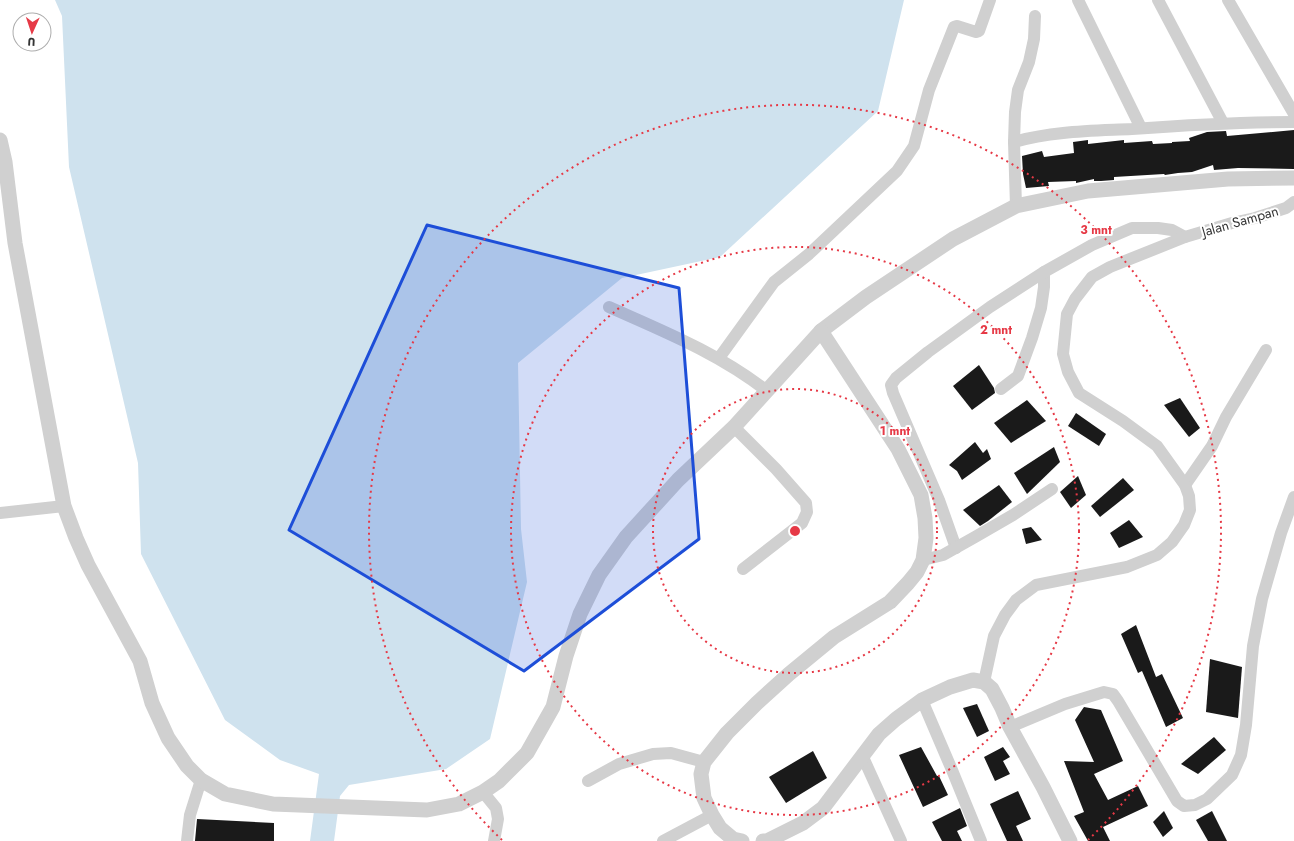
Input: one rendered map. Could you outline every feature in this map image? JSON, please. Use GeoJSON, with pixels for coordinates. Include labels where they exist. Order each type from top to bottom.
{"type":"FeatureCollection","features":[{"type":"Feature","properties":{"kind":"street"},"geometry":{"type":"LineString","coordinates":[[719,358],[774,282],[809,254],[897,171],[914,146],[929,90],[954,27],[957,26],[976,32],[978,31],[990,0]]}},
{"type":"Feature","properties":{"kind":"street"},"geometry":{"type":"LineString","coordinates":[[1078,0],[1141,128]]}},
{"type":"Feature","properties":{"kind":"street"},"geometry":{"type":"LineString","coordinates":[[1158,0],[1223,123]]}},
{"type":"Feature","properties":{"kind":"street"},"geometry":{"type":"LineString","coordinates":[[1228,0],[1294,114]]}},
{"type":"Feature","properties":{"kind":"street"},"geometry":{"type":"LineString","coordinates":[[1016,206],[1014,142],[1015,112],[1018,90],[1029,62],[1034,39],[1035,16]]}},
{"type":"Feature","properties":{"kind":"street"},"geometry":{"type":"LineString","coordinates":[[1014,142],[1028,138],[1055,134],[1223,123],[1294,122]]}},
{"type":"Feature","properties":{"kind":"street"},"geometry":{"type":"LineString","coordinates":[[0,140],[5,162],[15,242],[64,506],[88,565],[140,661],[152,703],[168,738],[187,766],[201,780],[224,794],[273,804],[427,810],[459,804],[483,792],[499,782],[527,753],[553,707],[566,656],[580,614],[599,575],[626,537],[678,480],[734,427],[821,331],[866,297],[953,239],[1016,206],[1088,191],[1228,179],[1294,178]]}},
{"type":"Feature","properties":{"kind":"street","name":"Jalan Sampan"},"geometry":{"type":"LineString","coordinates":[[1185,485],[1157,446],[1123,421],[1079,394],[1068,372],[1064,354],[1067,314],[1075,299],[1092,277],[1110,267],[1185,237],[1255,218],[1286,208],[1294,202]]}},
{"type":"Feature","properties":{"kind":"street"},"geometry":{"type":"LineString","coordinates":[[956,548],[939,500],[893,393],[891,385],[896,378],[928,352],[990,307],[1044,272],[1092,245],[1132,228],[1158,228],[1172,230],[1185,237]]}},
{"type":"Feature","properties":{"kind":"street"},"geometry":{"type":"LineString","coordinates":[[1001,389],[1018,376],[1032,338],[1041,308],[1044,287],[1044,272]]}},
{"type":"Feature","properties":{"kind":"street"},"geometry":{"type":"LineString","coordinates":[[609,307],[693,344],[748,376],[767,392]]}},
{"type":"Feature","properties":{"kind":"street"},"geometry":{"type":"LineString","coordinates":[[742,841],[733,839],[720,828],[712,815],[704,798],[701,774],[704,762],[727,733],[788,674],[834,636],[890,602],[908,583],[923,560],[926,538],[925,518],[921,495],[898,449],[821,331]]}},
{"type":"Feature","properties":{"kind":"street"},"geometry":{"type":"LineString","coordinates":[[984,682],[994,636],[1005,615],[1016,600],[1036,585],[1128,566],[1157,555],[1172,542],[1184,525],[1190,510],[1189,496],[1185,485],[1212,446],[1226,418],[1266,350]]}},
{"type":"Feature","properties":{"kind":"street"},"geometry":{"type":"LineString","coordinates":[[734,427],[794,489],[806,503],[807,512],[802,523],[743,569]]}},
{"type":"Feature","properties":{"kind":"street"},"geometry":{"type":"LineString","coordinates":[[923,560],[956,548],[1013,515],[1052,489]]}},
{"type":"Feature","properties":{"kind":"street"},"geometry":{"type":"LineString","coordinates":[[1010,727],[1064,704],[1104,692],[1113,694],[1177,801],[1184,806],[1195,805],[1206,799],[1232,775],[1241,755],[1246,725],[1253,646],[1262,599],[1281,533],[1294,497]]}},
{"type":"Feature","properties":{"kind":"street"},"geometry":{"type":"LineString","coordinates":[[0,513],[64,506]]}},
{"type":"Feature","properties":{"kind":"street"},"geometry":{"type":"LineString","coordinates":[[763,841],[767,841],[803,823],[823,808],[879,734],[896,719],[922,700],[950,687],[973,680],[984,682],[992,689],[1010,727],[1043,787],[1070,841]]}},
{"type":"Feature","properties":{"kind":"street"},"geometry":{"type":"LineString","coordinates":[[922,700],[981,841]]}},
{"type":"Feature","properties":{"kind":"street"},"geometry":{"type":"LineString","coordinates":[[588,781],[619,764],[653,754],[671,753],[704,762]]}},
{"type":"Feature","properties":{"kind":"street"},"geometry":{"type":"LineString","coordinates":[[862,755],[901,841]]}},
{"type":"Feature","properties":{"kind":"street"},"geometry":{"type":"LineString","coordinates":[[187,841],[190,815],[201,780]]}},
{"type":"Feature","properties":{"kind":"street"},"geometry":{"type":"LineString","coordinates":[[483,792],[496,808],[498,819],[494,841]]}},
{"type":"Feature","properties":{"kind":"street"},"geometry":{"type":"LineString","coordinates":[[663,841],[712,815]]}},
{"type":"Feature","properties":{"kind":"highlighted area"},"geometry":{"type":"Polygon","coordinates":[[[427,225],[679,288],[699,539],[524,671],[289,530],[427,225]]]}},
{"type":"Feature","properties":{"kind":"water"},"geometry":{"type":"Polygon","coordinates":[[[55,0],[904,0],[878,111],[720,257],[622,278],[518,363],[521,529],[527,582],[490,739],[446,769],[349,785],[340,796],[334,841],[310,841],[319,774],[280,760],[225,720],[141,554],[138,463],[69,167],[62,16],[55,0]]]}},
{"type":"Feature","properties":{"kind":"building"},"geometry":{"type":"Polygon","coordinates":[[[1294,130],[1294,169],[1238,168],[1214,170],[1213,165],[1192,172],[1165,175],[1114,177],[1114,180],[1094,181],[1094,179],[1076,183],[1076,181],[1048,182],[1049,186],[1026,188],[1023,174],[1022,156],[1042,151],[1044,157],[1074,153],[1073,142],[1088,140],[1088,144],[1124,140],[1124,143],[1152,141],[1153,144],[1172,143],[1190,141],[1189,138],[1207,132],[1226,131],[1227,136],[1294,130]]]}},
{"type":"Feature","properties":{"kind":"building"},"geometry":{"type":"Polygon","coordinates":[[[979,365],[994,388],[995,393],[972,410],[953,386],[979,365]]]}},
{"type":"Feature","properties":{"kind":"building"},"geometry":{"type":"Polygon","coordinates":[[[1180,398],[1200,428],[1189,437],[1164,405],[1180,398]]]}},
{"type":"Feature","properties":{"kind":"building"},"geometry":{"type":"Polygon","coordinates":[[[1027,400],[1046,421],[1011,443],[994,423],[1027,400]]]}},
{"type":"Feature","properties":{"kind":"building"},"geometry":{"type":"Polygon","coordinates":[[[1076,413],[1106,434],[1099,446],[1068,426],[1076,413]]]}},
{"type":"Feature","properties":{"kind":"building"},"geometry":{"type":"Polygon","coordinates":[[[975,442],[983,453],[987,449],[991,459],[962,480],[957,471],[949,465],[975,442]]]}},
{"type":"Feature","properties":{"kind":"building"},"geometry":{"type":"Polygon","coordinates":[[[1054,447],[1060,462],[1027,494],[1014,473],[1054,447]]]}},
{"type":"Feature","properties":{"kind":"building"},"geometry":{"type":"Polygon","coordinates":[[[1078,476],[1086,495],[1071,508],[1060,492],[1078,476]]]}},
{"type":"Feature","properties":{"kind":"building"},"geometry":{"type":"Polygon","coordinates":[[[1123,478],[1134,490],[1100,517],[1091,506],[1123,478]]]}},
{"type":"Feature","properties":{"kind":"building"},"geometry":{"type":"Polygon","coordinates":[[[999,485],[1012,502],[980,526],[963,510],[999,485]]]}},
{"type":"Feature","properties":{"kind":"building"},"geometry":{"type":"Polygon","coordinates":[[[1129,520],[1143,537],[1119,548],[1110,533],[1129,520]]]}},
{"type":"Feature","properties":{"kind":"building"},"geometry":{"type":"Polygon","coordinates":[[[1031,527],[1042,540],[1026,544],[1022,529],[1031,527]]]}},
{"type":"Feature","properties":{"kind":"building"},"geometry":{"type":"Polygon","coordinates":[[[1136,625],[1156,677],[1162,674],[1183,718],[1166,727],[1142,671],[1138,673],[1121,634],[1136,625]]]}},
{"type":"Feature","properties":{"kind":"building"},"geometry":{"type":"Polygon","coordinates":[[[1210,659],[1242,667],[1238,718],[1206,712],[1210,659]]]}},
{"type":"Feature","properties":{"kind":"building"},"geometry":{"type":"Polygon","coordinates":[[[977,704],[989,731],[977,737],[963,708],[977,704]]]}},
{"type":"Feature","properties":{"kind":"building"},"geometry":{"type":"Polygon","coordinates":[[[1084,707],[1101,710],[1123,761],[1094,774],[1108,800],[1138,786],[1148,806],[1103,827],[1110,841],[1088,841],[1074,816],[1084,812],[1064,761],[1094,762],[1075,720],[1084,707]]]}},
{"type":"Feature","properties":{"kind":"building"},"geometry":{"type":"Polygon","coordinates":[[[1214,737],[1226,750],[1198,774],[1181,764],[1214,737]]]}},
{"type":"Feature","properties":{"kind":"building"},"geometry":{"type":"Polygon","coordinates":[[[921,747],[937,776],[939,776],[948,795],[923,807],[899,755],[921,747]]]}},
{"type":"Feature","properties":{"kind":"building"},"geometry":{"type":"Polygon","coordinates":[[[1003,747],[1010,757],[1003,761],[1010,774],[995,781],[984,757],[1003,747]]]}},
{"type":"Feature","properties":{"kind":"building"},"geometry":{"type":"Polygon","coordinates":[[[813,751],[827,778],[786,803],[769,777],[813,751]]]}},
{"type":"Feature","properties":{"kind":"building"},"geometry":{"type":"Polygon","coordinates":[[[1018,791],[1031,819],[1016,826],[1023,841],[1007,841],[990,804],[1018,791]]]}},
{"type":"Feature","properties":{"kind":"building"},"geometry":{"type":"Polygon","coordinates":[[[960,808],[967,826],[957,831],[962,841],[942,841],[932,822],[960,808]]]}},
{"type":"Feature","properties":{"kind":"building"},"geometry":{"type":"Polygon","coordinates":[[[1164,811],[1173,828],[1163,837],[1153,822],[1164,811]]]}},
{"type":"Feature","properties":{"kind":"building"},"geometry":{"type":"Polygon","coordinates":[[[1212,811],[1227,841],[1208,841],[1196,820],[1212,811]]]}},
{"type":"Feature","properties":{"kind":"building"},"geometry":{"type":"Polygon","coordinates":[[[197,819],[274,823],[274,841],[195,841],[197,819]]]}}]}
